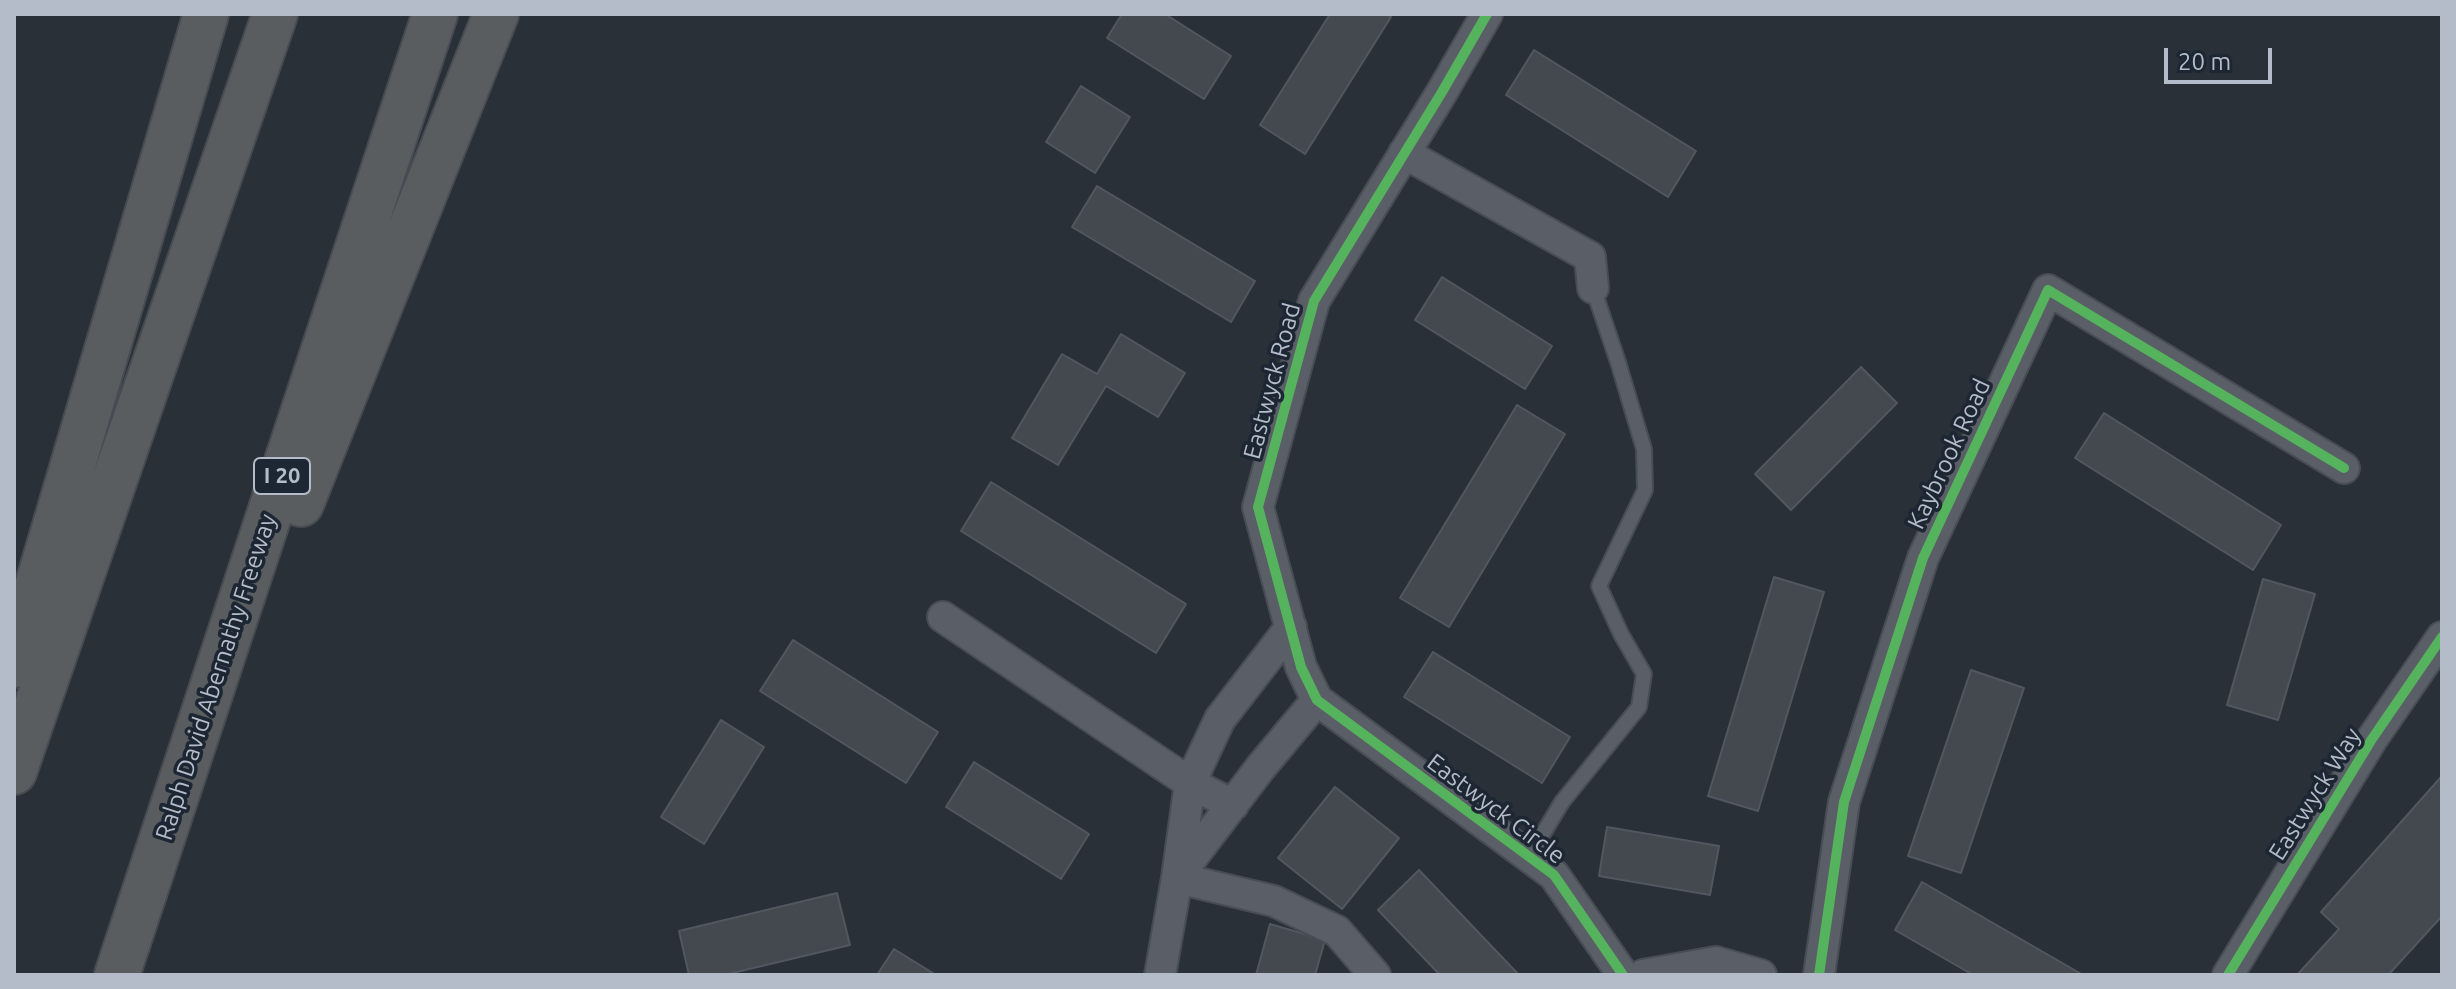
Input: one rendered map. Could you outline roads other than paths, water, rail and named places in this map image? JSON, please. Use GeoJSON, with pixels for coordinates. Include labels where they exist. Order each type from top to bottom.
{"type":"FeatureCollection","features":[{"type":"Feature","properties":{"kind":"highway"},"geometry":{"type":"LineString","coordinates":[[14,665],[206,14]]}},
{"type":"Feature","properties":{"kind":"highway"},"geometry":{"type":"LineString","coordinates":[[14,772],[275,14]]}},
{"type":"Feature","properties":{"kind":"highway","name":"Ralph David Abernathy Freeway"},"geometry":{"type":"LineString","coordinates":[[123,956],[435,14]]}},
{"type":"Feature","properties":{"kind":"highway"},"geometry":{"type":"LineString","coordinates":[[123,956],[496,14]]}},
{"type":"Feature","properties":{"kind":"street","name":"Eastwyck Road"},"geometry":{"type":"LineString","coordinates":[[1317,700],[1301,667],[1258,507],[1314,301],[1487,14]]}},
{"type":"Feature","properties":{"kind":"street"},"geometry":{"type":"LineString","coordinates":[[1404,153],[1590,257],[1593,288]]}},
{"type":"Feature","properties":{"kind":"street","name":"Kaybrook Road"},"geometry":{"type":"LineString","coordinates":[[1819,975],[1844,802],[1923,558],[2048,290],[2344,468]]}},
{"type":"Feature","properties":{"kind":"street"},"geometry":{"type":"LineString","coordinates":[[943,617],[1190,783],[1233,805]]}},
{"type":"Feature","properties":{"kind":"street"},"geometry":{"type":"LineString","coordinates":[[1160,975],[1190,783],[1220,719],[1291,627]]}},
{"type":"Feature","properties":{"kind":"street","name":"Eastwyck Way"},"geometry":{"type":"LineString","coordinates":[[2228,975],[2372,739],[2442,637]]}},
{"type":"Feature","properties":{"kind":"street"},"geometry":{"type":"LineString","coordinates":[[1177,878],[1317,700]]}},
{"type":"Feature","properties":{"kind":"street","name":"Eastwyck Circle"},"geometry":{"type":"LineString","coordinates":[[1317,700],[1554,875],[1623,975]]}},
{"type":"Feature","properties":{"kind":"street"},"geometry":{"type":"LineString","coordinates":[[1177,878],[1274,901],[1337,931],[1375,975]]}},
{"type":"Feature","properties":{"kind":"street"},"geometry":{"type":"LineString","coordinates":[[1643,975],[1716,962],[1761,975]]}},
{"type":"Feature","properties":{"kind":"lane"},"geometry":{"type":"LineString","coordinates":[[1529,857],[1562,802],[1639,707],[1644,674],[1599,586],[1645,490],[1644,449],[1593,288]]}}]}
